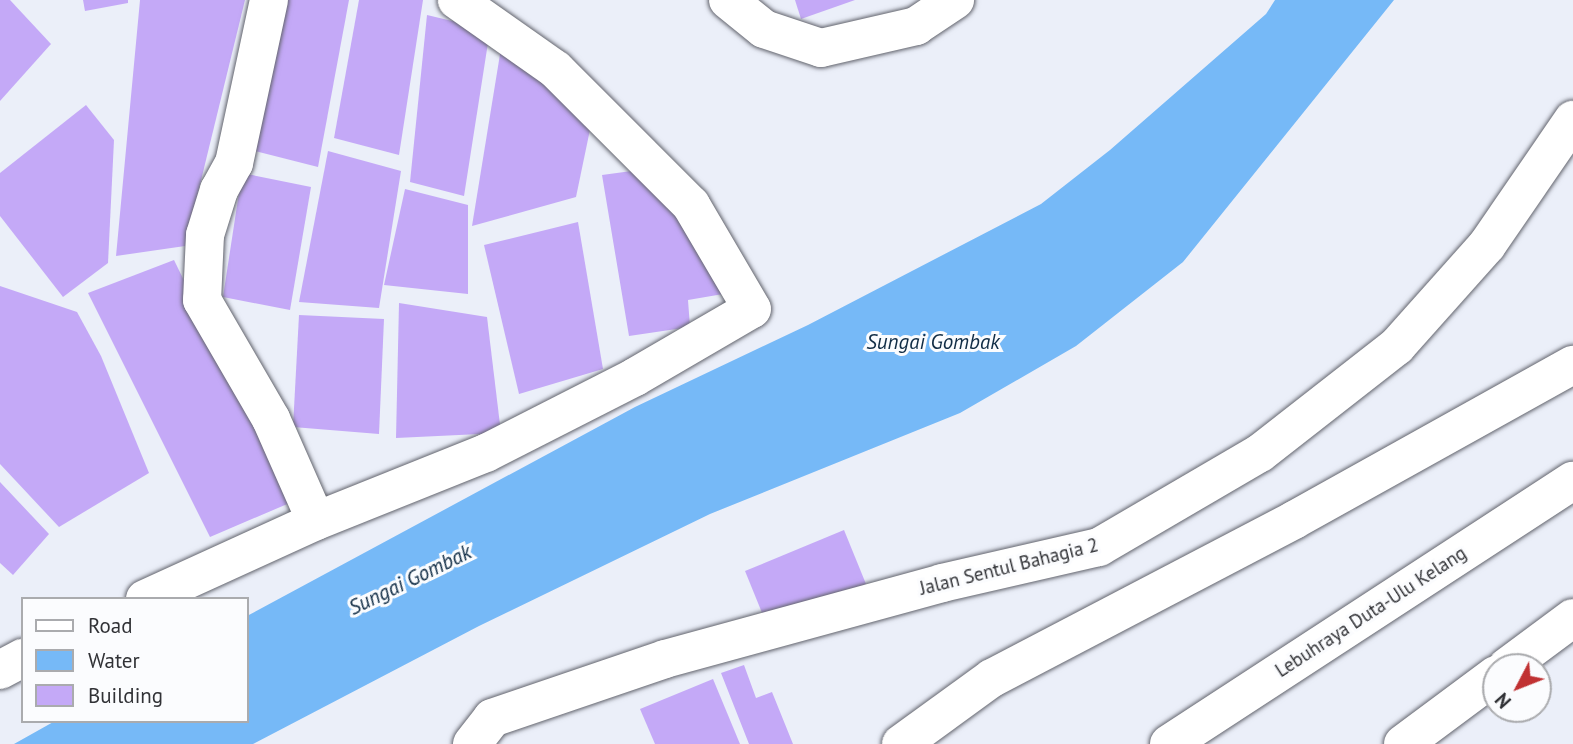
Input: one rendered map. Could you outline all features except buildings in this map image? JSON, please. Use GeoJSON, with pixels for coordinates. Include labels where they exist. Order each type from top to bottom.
{"type":"FeatureCollection","features":[{"type":"Feature","properties":{"kind":"main road"},"geometry":{"type":"LineString","coordinates":[[269,0],[234,163],[219,190],[205,235],[202,300],[271,419],[316,522]]}},
{"type":"Feature","properties":{"kind":"main road"},"geometry":{"type":"LineString","coordinates":[[463,4],[507,0]]}},
{"type":"Feature","properties":{"kind":"main road"},"geometry":{"type":"LineString","coordinates":[[728,0],[764,29],[821,48],[916,26],[955,0]]}},
{"type":"Feature","properties":{"kind":"main road"},"geometry":{"type":"LineString","coordinates":[[149,597],[316,522],[486,453],[635,377],[752,309],[691,205],[555,69],[463,4]]}},
{"type":"Feature","properties":{"kind":"main road","name":"Jalan Sentul Bahagia 2"},"geometry":{"type":"LineString","coordinates":[[472,744],[492,718],[665,659],[942,583],[1099,547],[1260,453],[1397,346],[1487,245],[1573,120]]}},
{"type":"Feature","properties":{"kind":"main road"},"geometry":{"type":"LineString","coordinates":[[901,744],[992,678],[1294,520],[1573,365]]}},
{"type":"Feature","properties":{"kind":"main road","name":"Lebuhraya Duta-Ulu Kelang"},"geometry":{"type":"LineString","coordinates":[[1169,744],[1572,481]]}},
{"type":"Feature","properties":{"kind":"main road"},"geometry":{"type":"LineString","coordinates":[[1526,653],[1573,618]]}},
{"type":"Feature","properties":{"kind":"main road"},"geometry":{"type":"LineString","coordinates":[[0,670],[21,660]]}},
{"type":"Feature","properties":{"kind":"main road"},"geometry":{"type":"LineString","coordinates":[[1402,744],[1482,685]]}},
{"type":"Feature","properties":{"kind":"water","name":"Sungai Gombak"},"geometry":{"type":"Polygon","coordinates":[[[1275,0],[1394,0],[1183,262],[1076,346],[960,413],[710,514],[479,626],[253,744],[14,744],[51,723],[248,723],[248,615],[635,407],[808,325],[1041,204],[1110,150],[1266,14],[1275,0]]]}}]}
